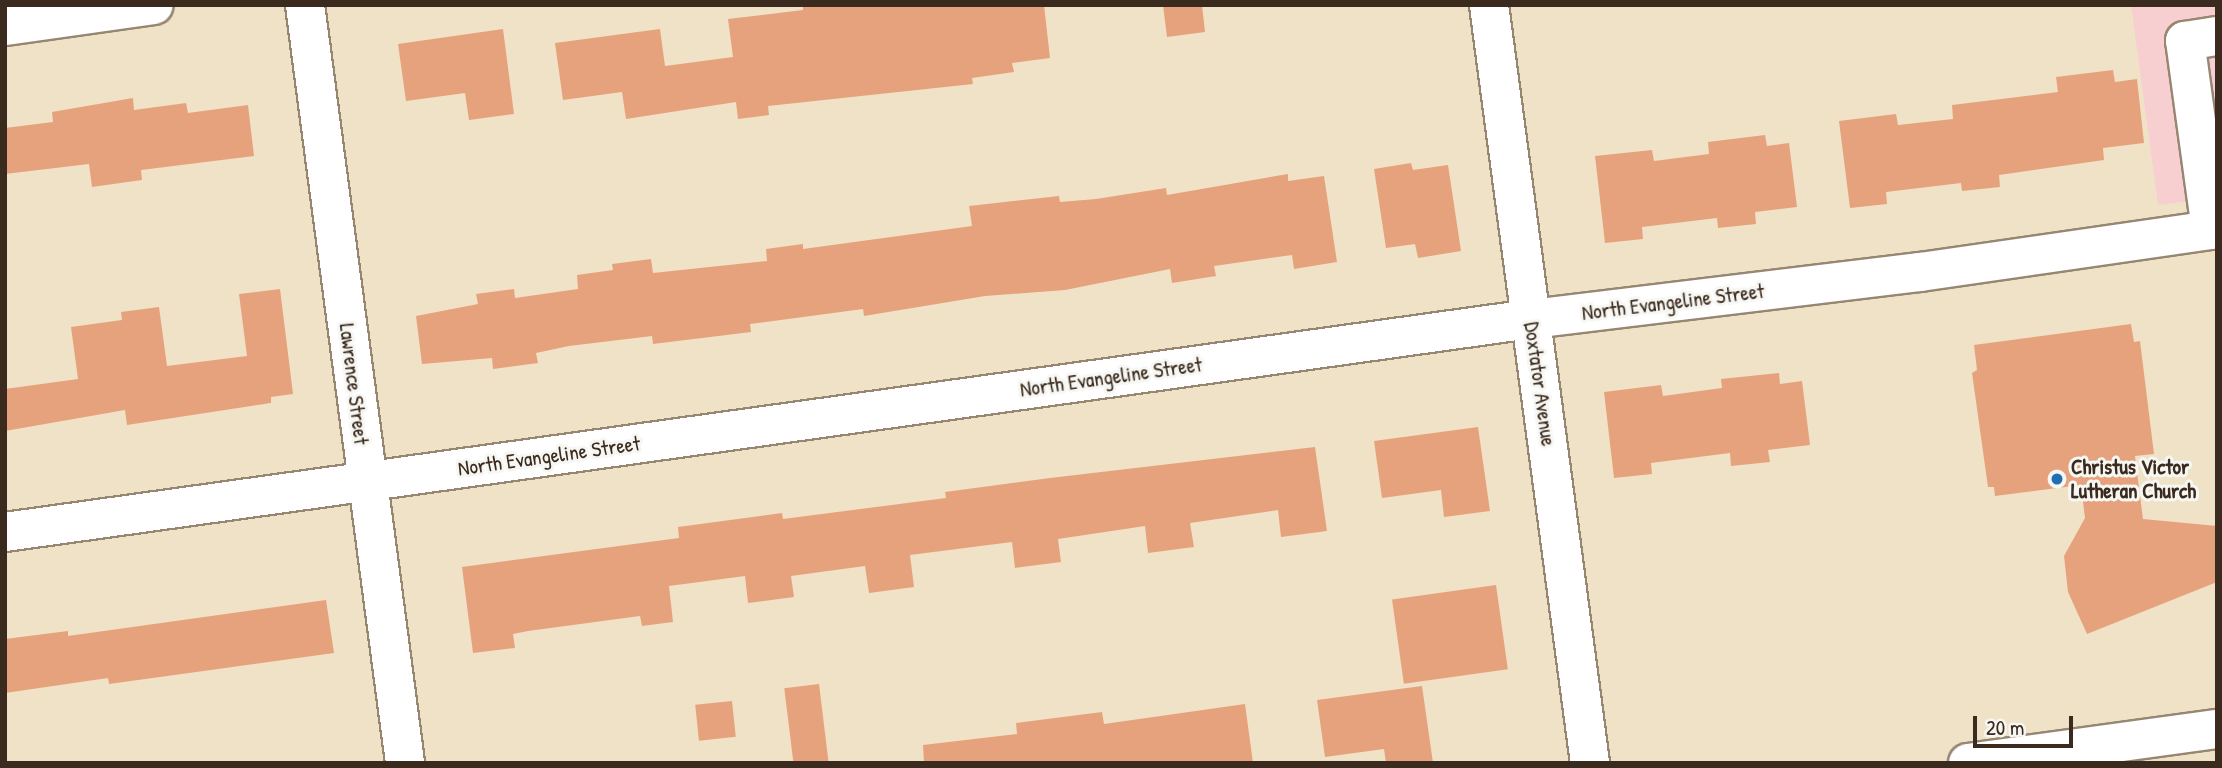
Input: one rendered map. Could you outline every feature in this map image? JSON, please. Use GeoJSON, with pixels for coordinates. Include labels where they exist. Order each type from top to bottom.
{"type":"FeatureCollection","features":[{"type":"Feature","properties":{"kind":"street"},"geometry":{"type":"LineString","coordinates":[[5,26],[154,5]]}},
{"type":"Feature","properties":{"kind":"street","name":"Lawrence Street"},"geometry":{"type":"LineString","coordinates":[[305,5],[405,763]]}},
{"type":"Feature","properties":{"kind":"street","name":"Doxtator Avenue"},"geometry":{"type":"LineString","coordinates":[[1489,5],[1590,763]]}},
{"type":"Feature","properties":{"kind":"street"},"geometry":{"type":"LineString","coordinates":[[2208,27],[2185,41],[2214,230]]}},
{"type":"Feature","properties":{"kind":"street","name":"North Evangeline Street"},"geometry":{"type":"LineString","coordinates":[[5,532],[1531,319],[1920,272],[2214,230]]}},
{"type":"Feature","properties":{"kind":"street"},"geometry":{"type":"LineString","coordinates":[[1968,763],[2217,729]]}},
{"type":"Feature","properties":{"kind":"shaded area"},"geometry":{"type":"Polygon","coordinates":[[[2131,5],[2217,5],[2217,198],[2158,205],[2131,5]]]}},
{"type":"Feature","properties":{"kind":"building"},"geometry":{"type":"Polygon","coordinates":[[[803,5],[1044,5],[1050,58],[1012,63],[1014,72],[972,78],[973,84],[768,106],[769,115],[738,119],[736,102],[626,119],[622,92],[563,100],[555,43],[660,29],[665,66],[733,57],[728,19],[803,10],[803,5]]]}},
{"type":"Feature","properties":{"kind":"building"},"geometry":{"type":"Polygon","coordinates":[[[1163,5],[1202,5],[1205,32],[1167,37],[1163,5]]]}},
{"type":"Feature","properties":{"kind":"building"},"geometry":{"type":"Polygon","coordinates":[[[503,29],[514,114],[469,120],[465,93],[406,101],[398,44],[503,29]]]}},
{"type":"Feature","properties":{"kind":"building"},"geometry":{"type":"Polygon","coordinates":[[[2113,70],[2115,82],[2137,79],[2144,143],[2103,148],[2104,160],[1999,175],[2000,187],[1962,191],[1961,183],[1886,192],[1887,204],[1850,208],[1839,121],[1896,114],[1898,125],[1953,119],[1952,105],[2058,92],[2056,77],[2113,70]]]}},
{"type":"Feature","properties":{"kind":"building"},"geometry":{"type":"Polygon","coordinates":[[[133,98],[134,110],[186,103],[188,113],[248,105],[254,156],[141,170],[142,180],[92,187],[89,164],[5,174],[5,128],[53,122],[52,112],[133,98]]]}},
{"type":"Feature","properties":{"kind":"building"},"geometry":{"type":"Polygon","coordinates":[[[1765,135],[1767,146],[1789,143],[1797,207],[1755,212],[1756,224],[1718,228],[1717,218],[1642,227],[1643,239],[1605,243],[1595,156],[1652,150],[1654,161],[1709,154],[1708,142],[1765,135]]]}},
{"type":"Feature","properties":{"kind":"building"},"geometry":{"type":"Polygon","coordinates":[[[1411,163],[1413,170],[1448,165],[1461,251],[1418,258],[1415,244],[1386,248],[1374,169],[1411,163]]]}},
{"type":"Feature","properties":{"kind":"building"},"geometry":{"type":"Polygon","coordinates":[[[1288,174],[1288,181],[1324,176],[1337,262],[1294,269],[1292,255],[1214,266],[1216,276],[1172,283],[1170,269],[1065,290],[985,296],[864,316],[863,309],[750,324],[751,332],[653,344],[652,336],[569,346],[536,353],[538,363],[493,369],[492,358],[422,364],[416,316],[478,304],[476,294],[514,289],[515,298],[578,289],[577,275],[613,270],[612,264],[651,259],[653,273],[767,261],[766,249],[803,244],[803,249],[972,226],[969,206],[1059,196],[1060,202],[1096,199],[1166,188],[1167,195],[1288,174]]]}},
{"type":"Feature","properties":{"kind":"building"},"geometry":{"type":"Polygon","coordinates":[[[280,289],[293,394],[271,397],[271,403],[127,425],[125,410],[5,431],[5,389],[78,379],[71,327],[122,320],[121,312],[159,307],[167,366],[247,356],[239,294],[280,289]]]}},
{"type":"Feature","properties":{"kind":"building","name":"Christus Victor Lutheran Church"},"geometry":{"type":"Polygon","coordinates":[[[2131,324],[2134,342],[2140,341],[2154,454],[2135,456],[2143,519],[2217,526],[2217,582],[2087,634],[2068,592],[2064,556],[2085,518],[2081,485],[1995,496],[1994,487],[1988,487],[1972,373],[1977,370],[1974,345],[2131,324]]]}},
{"type":"Feature","properties":{"kind":"building"},"geometry":{"type":"Polygon","coordinates":[[[1779,373],[1780,384],[1802,381],[1810,445],[1768,450],[1770,462],[1731,466],[1730,453],[1651,463],[1652,474],[1614,478],[1604,392],[1661,385],[1663,396],[1722,388],[1721,379],[1779,373]]]}},
{"type":"Feature","properties":{"kind":"building"},"geometry":{"type":"Polygon","coordinates":[[[1478,427],[1490,511],[1444,517],[1441,490],[1382,498],[1374,441],[1478,427]]]}},
{"type":"Feature","properties":{"kind":"building"},"geometry":{"type":"Polygon","coordinates":[[[1315,447],[1327,531],[1281,537],[1278,510],[1190,523],[1194,547],[1148,553],[1145,526],[1058,539],[1061,562],[1015,568],[1012,542],[910,555],[914,587],[869,593],[865,566],[791,576],[794,597],[748,603],[745,576],[669,586],[673,622],[642,626],[640,616],[528,631],[513,634],[515,648],[473,653],[462,567],[679,538],[678,527],[782,513],[783,519],[946,498],[945,492],[1315,447]]]}},
{"type":"Feature","properties":{"kind":"building"},"geometry":{"type":"Polygon","coordinates":[[[1496,585],[1508,669],[1404,684],[1392,600],[1496,585]]]}},
{"type":"Feature","properties":{"kind":"building"},"geometry":{"type":"Polygon","coordinates":[[[326,600],[334,653],[109,684],[108,678],[5,693],[5,639],[68,631],[68,636],[326,600]]]}},
{"type":"Feature","properties":{"kind":"building"},"geometry":{"type":"Polygon","coordinates":[[[819,684],[829,763],[793,763],[784,688],[819,684]]]}},
{"type":"Feature","properties":{"kind":"building"},"geometry":{"type":"Polygon","coordinates":[[[1422,686],[1433,763],[1386,763],[1384,749],[1325,757],[1317,700],[1422,686]]]}},
{"type":"Feature","properties":{"kind":"building"},"geometry":{"type":"Polygon","coordinates":[[[732,701],[736,737],[699,741],[695,705],[732,701]]]}},
{"type":"Feature","properties":{"kind":"building"},"geometry":{"type":"Polygon","coordinates":[[[1245,704],[1253,763],[924,763],[923,745],[1017,734],[1016,723],[1102,712],[1104,724],[1245,704]]]}},
{"type":"Feature","properties":{"kind":"place","name":"Christus Victor Lutheran Church"},"geometry":{"type":"Point","coordinates":[2057,479]}}]}
